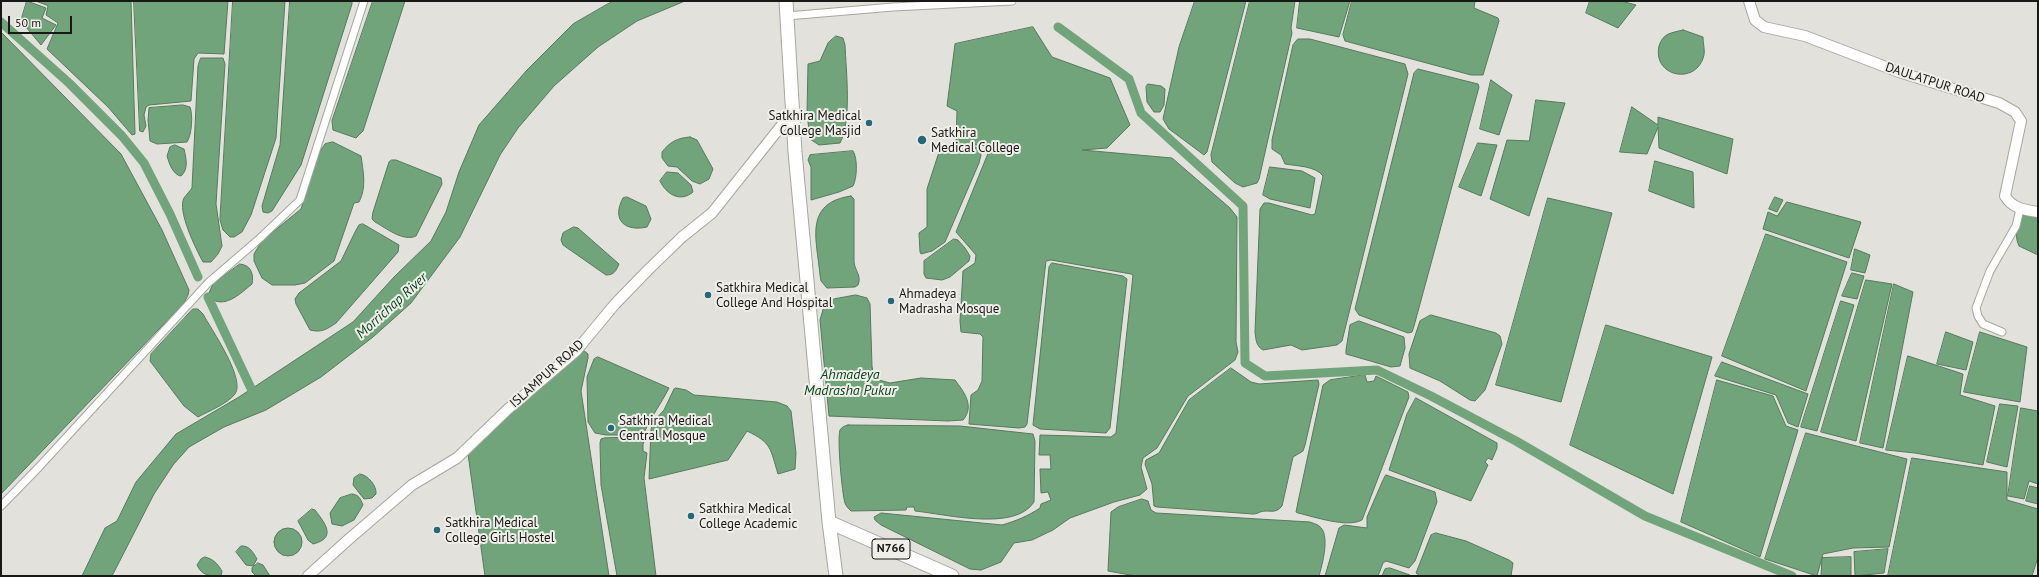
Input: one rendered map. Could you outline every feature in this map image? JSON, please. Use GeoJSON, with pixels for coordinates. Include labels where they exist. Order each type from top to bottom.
{"type":"FeatureCollection","features":[{"type":"Feature","properties":{"kind":"highway"},"geometry":{"type":"LineString","coordinates":[[786,7],[792,111],[829,522],[836,576]]}},
{"type":"Feature","properties":{"kind":"highway","name":"N766"},"geometry":{"type":"LineString","coordinates":[[829,522],[952,576]]}},
{"type":"Feature","properties":{"kind":"street"},"geometry":{"type":"LineString","coordinates":[[1,506],[208,283],[258,240],[300,200],[364,1]]}},
{"type":"Feature","properties":{"kind":"street"},"geometry":{"type":"LineString","coordinates":[[786,7],[893,7],[1012,1]]}},
{"type":"Feature","properties":{"kind":"street","name":"DAULATPUR ROAD"},"geometry":{"type":"LineString","coordinates":[[1749,1],[1755,20],[1764,28],[1805,36],[1899,72],[1999,104],[2015,112],[2021,121],[2005,196],[2010,204],[2020,209]]}},
{"type":"Feature","properties":{"kind":"street","name":"ISLAMPUR ROAD"},"geometry":{"type":"LineString","coordinates":[[308,576],[348,539],[412,485],[454,461],[508,409],[576,351],[615,304],[648,270],[682,237],[712,213],[792,111]]}},
{"type":"Feature","properties":{"kind":"street"},"geometry":{"type":"LineString","coordinates":[[2002,332],[1983,324],[1978,316],[1976,308],[1990,271],[2016,226],[2020,209],[2038,212]]}},
{"type":"Feature","properties":{"kind":"water"},"geometry":{"type":"Polygon","coordinates":[[[27,1],[46,8],[42,18],[56,25],[41,45],[21,21],[27,1]]]}},
{"type":"Feature","properties":{"kind":"water"},"geometry":{"type":"Polygon","coordinates":[[[36,1],[131,1],[135,134],[132,135],[108,107],[47,49],[58,23],[46,15],[48,6],[36,1]]]}},
{"type":"Feature","properties":{"kind":"water"},"geometry":{"type":"Polygon","coordinates":[[[134,1],[228,1],[224,54],[198,53],[194,59],[191,101],[149,105],[146,107],[144,115],[146,126],[143,132],[140,131],[134,1]]]}},
{"type":"Feature","properties":{"kind":"water"},"geometry":{"type":"Polygon","coordinates":[[[233,1],[285,1],[276,138],[251,215],[242,232],[234,237],[230,237],[223,230],[220,220],[233,1]]]}},
{"type":"Feature","properties":{"kind":"water"},"geometry":{"type":"Polygon","coordinates":[[[290,1],[352,1],[352,4],[301,165],[272,211],[268,213],[263,212],[262,206],[280,145],[290,1]]]}},
{"type":"Feature","properties":{"kind":"water"},"geometry":{"type":"Polygon","coordinates":[[[373,1],[405,1],[363,131],[356,138],[333,130],[332,121],[373,1]]]}},
{"type":"Feature","properties":{"kind":"water","name":"Morrichap River"},"geometry":{"type":"Polygon","coordinates":[[[613,1],[685,1],[637,21],[598,47],[554,86],[518,128],[500,155],[460,237],[411,303],[373,337],[321,377],[266,410],[224,427],[189,447],[173,465],[154,494],[112,576],[82,576],[105,528],[117,521],[136,482],[176,434],[239,397],[353,322],[394,277],[431,241],[446,212],[459,172],[479,125],[527,70],[573,24],[613,1]]]}},
{"type":"Feature","properties":{"kind":"water"},"geometry":{"type":"Polygon","coordinates":[[[1195,1],[1246,1],[1207,152],[1204,155],[1169,129],[1163,119],[1179,47],[1195,1]]]}},
{"type":"Feature","properties":{"kind":"water"},"geometry":{"type":"Polygon","coordinates":[[[1250,1],[1295,1],[1291,28],[1292,33],[1259,179],[1257,183],[1243,187],[1235,183],[1212,162],[1211,155],[1250,1]]]}},
{"type":"Feature","properties":{"kind":"water"},"geometry":{"type":"Polygon","coordinates":[[[1300,1],[1350,1],[1339,37],[1297,28],[1300,1]]]}},
{"type":"Feature","properties":{"kind":"water"},"geometry":{"type":"Polygon","coordinates":[[[1352,1],[1475,1],[1474,8],[1498,18],[1499,21],[1483,75],[1471,75],[1345,41],[1343,35],[1352,1]]]}},
{"type":"Feature","properties":{"kind":"water"},"geometry":{"type":"Polygon","coordinates":[[[1590,1],[1621,1],[1636,5],[1618,28],[1586,13],[1590,1]]]}},
{"type":"Feature","properties":{"kind":"water"},"geometry":{"type":"Polygon","coordinates":[[[1033,27],[1052,57],[1110,78],[1130,125],[1107,148],[1082,150],[1172,158],[1230,208],[1237,217],[1236,342],[1238,352],[1235,360],[1188,396],[1157,448],[1143,458],[1141,467],[1147,489],[1140,495],[1114,502],[1070,518],[1053,530],[1032,540],[1014,543],[1001,562],[981,570],[970,569],[881,525],[875,520],[874,517],[881,513],[1002,525],[1012,522],[1040,508],[1041,504],[1051,500],[1048,492],[1041,493],[1040,469],[1051,469],[1050,455],[1039,455],[1040,435],[1111,437],[1116,433],[1133,275],[1051,260],[1046,261],[1027,424],[1025,427],[1019,428],[969,424],[971,395],[978,390],[982,381],[983,337],[980,334],[961,332],[960,321],[963,271],[975,263],[976,255],[956,232],[991,146],[962,144],[979,148],[981,155],[979,163],[945,242],[932,251],[921,254],[920,252],[919,233],[927,227],[927,189],[941,146],[956,143],[957,111],[947,106],[955,44],[1033,27]]]}},
{"type":"Feature","properties":{"kind":"water"},"geometry":{"type":"Polygon","coordinates":[[[1683,30],[1703,37],[1704,55],[1700,65],[1693,71],[1685,74],[1676,74],[1668,71],[1662,65],[1659,57],[1659,46],[1665,36],[1683,30]]]}},
{"type":"Feature","properties":{"kind":"water"},"geometry":{"type":"Polygon","coordinates":[[[1,32],[121,154],[162,230],[189,290],[184,303],[1,494],[1,32]]]}},
{"type":"Feature","properties":{"kind":"water"},"geometry":{"type":"Polygon","coordinates":[[[836,36],[843,38],[845,45],[847,81],[846,122],[840,143],[819,145],[810,139],[807,113],[808,64],[820,61],[828,43],[836,36]]]}},
{"type":"Feature","properties":{"kind":"water"},"geometry":{"type":"Polygon","coordinates":[[[1298,39],[1310,39],[1405,64],[1408,74],[1342,341],[1337,345],[1302,350],[1291,345],[1263,350],[1258,345],[1255,332],[1260,209],[1264,203],[1269,203],[1312,215],[1315,214],[1323,176],[1311,168],[1285,164],[1281,155],[1272,149],[1272,140],[1293,45],[1298,39]]]}},
{"type":"Feature","properties":{"kind":"water"},"geometry":{"type":"Polygon","coordinates":[[[201,58],[223,58],[225,64],[216,204],[222,246],[218,254],[211,262],[203,262],[188,230],[183,212],[184,198],[192,188],[198,66],[201,58]]]}},
{"type":"Feature","properties":{"kind":"water"},"geometry":{"type":"Polygon","coordinates":[[[1418,69],[1478,84],[1479,87],[1414,326],[1412,332],[1408,333],[1359,315],[1355,309],[1414,73],[1418,69]]]}},
{"type":"Feature","properties":{"kind":"water"},"geometry":{"type":"Polygon","coordinates":[[[1491,80],[1512,95],[1499,135],[1480,129],[1491,80]]]}},
{"type":"Feature","properties":{"kind":"water"},"geometry":{"type":"Polygon","coordinates":[[[1148,84],[1161,86],[1165,89],[1164,105],[1160,112],[1154,112],[1147,102],[1146,87],[1148,84]]]}},
{"type":"Feature","properties":{"kind":"water"},"geometry":{"type":"Polygon","coordinates":[[[1536,100],[1565,103],[1529,216],[1490,199],[1507,140],[1529,141],[1536,100]]]}},
{"type":"Feature","properties":{"kind":"water"},"geometry":{"type":"Polygon","coordinates":[[[183,105],[190,107],[192,115],[191,130],[187,142],[157,144],[150,141],[148,120],[149,108],[183,105]]]}},
{"type":"Feature","properties":{"kind":"water"},"geometry":{"type":"Polygon","coordinates":[[[1632,107],[1658,125],[1658,117],[1733,139],[1727,174],[1659,148],[1658,127],[1647,154],[1620,152],[1632,107]]]}},
{"type":"Feature","properties":{"kind":"water"},"geometry":{"type":"Polygon","coordinates":[[[690,137],[697,140],[713,169],[709,179],[700,184],[692,181],[677,167],[668,166],[662,158],[662,152],[671,143],[681,138],[690,137]]]}},
{"type":"Feature","properties":{"kind":"water"},"geometry":{"type":"Polygon","coordinates":[[[333,142],[361,156],[364,179],[363,191],[359,202],[354,203],[334,261],[305,283],[295,285],[272,285],[262,278],[254,261],[254,254],[260,244],[268,236],[301,209],[319,153],[325,144],[333,142]]]}},
{"type":"Feature","properties":{"kind":"water"},"geometry":{"type":"Polygon","coordinates":[[[1478,143],[1497,145],[1481,196],[1459,187],[1478,143]]]}},
{"type":"Feature","properties":{"kind":"water"},"geometry":{"type":"Polygon","coordinates":[[[175,145],[184,149],[186,156],[186,167],[181,176],[174,171],[167,156],[170,147],[175,145]]]}},
{"type":"Feature","properties":{"kind":"water"},"geometry":{"type":"Polygon","coordinates":[[[853,151],[856,158],[856,168],[853,186],[839,192],[811,200],[811,167],[808,160],[810,155],[853,151]]]}},
{"type":"Feature","properties":{"kind":"water"},"geometry":{"type":"Polygon","coordinates":[[[396,160],[441,178],[442,184],[416,236],[400,236],[389,231],[372,219],[389,162],[396,160]]]}},
{"type":"Feature","properties":{"kind":"water"},"geometry":{"type":"Polygon","coordinates":[[[1655,161],[1693,172],[1694,208],[1649,191],[1655,161]]]}},
{"type":"Feature","properties":{"kind":"water"},"geometry":{"type":"Polygon","coordinates":[[[1270,167],[1302,171],[1315,178],[1310,208],[1270,199],[1263,195],[1270,167]]]}},
{"type":"Feature","properties":{"kind":"water"},"geometry":{"type":"Polygon","coordinates":[[[667,172],[678,173],[691,185],[693,192],[683,197],[678,197],[666,190],[660,181],[667,172]]]}},
{"type":"Feature","properties":{"kind":"water"},"geometry":{"type":"Polygon","coordinates":[[[851,196],[854,199],[854,262],[859,276],[859,282],[855,287],[827,288],[821,281],[816,225],[819,215],[825,206],[836,200],[851,196]]]}},
{"type":"Feature","properties":{"kind":"water"},"geometry":{"type":"Polygon","coordinates":[[[627,197],[646,206],[651,219],[647,227],[632,228],[622,223],[619,213],[620,206],[623,198],[627,197]]]}},
{"type":"Feature","properties":{"kind":"water"},"geometry":{"type":"Polygon","coordinates":[[[1775,197],[1783,200],[1777,212],[1769,209],[1775,197]]]}},
{"type":"Feature","properties":{"kind":"water"},"geometry":{"type":"Polygon","coordinates":[[[1548,198],[1612,213],[1561,402],[1496,385],[1548,198]]]}},
{"type":"Feature","properties":{"kind":"water"},"geometry":{"type":"Polygon","coordinates":[[[1787,202],[1861,222],[1849,258],[1763,229],[1768,212],[1777,216],[1787,202]]]}},
{"type":"Feature","properties":{"kind":"water"},"geometry":{"type":"Polygon","coordinates":[[[2024,214],[2038,215],[2038,255],[2019,246],[2017,242],[2017,229],[2024,214]]]}},
{"type":"Feature","properties":{"kind":"water"},"geometry":{"type":"Polygon","coordinates":[[[363,224],[399,245],[398,252],[336,323],[321,331],[310,330],[296,304],[295,299],[299,293],[341,261],[356,230],[359,225],[363,224]]]}},
{"type":"Feature","properties":{"kind":"water"},"geometry":{"type":"Polygon","coordinates":[[[574,227],[578,228],[619,264],[614,272],[606,275],[563,245],[561,240],[563,233],[574,227]]]}},
{"type":"Feature","properties":{"kind":"water"},"geometry":{"type":"Polygon","coordinates":[[[1766,234],[1847,262],[1806,391],[1722,356],[1766,234]]]}},
{"type":"Feature","properties":{"kind":"water"},"geometry":{"type":"Polygon","coordinates":[[[954,239],[958,240],[965,248],[970,256],[969,261],[950,277],[942,280],[926,278],[924,274],[924,261],[954,239]]]}},
{"type":"Feature","properties":{"kind":"water"},"geometry":{"type":"Polygon","coordinates":[[[1855,249],[1870,255],[1865,273],[1851,270],[1855,249]]]}},
{"type":"Feature","properties":{"kind":"water"},"geometry":{"type":"Polygon","coordinates":[[[1052,263],[1123,276],[1127,279],[1110,428],[1106,433],[1040,429],[1033,425],[1049,267],[1052,263]]]}},
{"type":"Feature","properties":{"kind":"water"},"geometry":{"type":"Polygon","coordinates":[[[240,264],[247,266],[251,271],[253,277],[252,284],[234,298],[223,302],[213,300],[209,293],[213,284],[240,264]]]}},
{"type":"Feature","properties":{"kind":"water"},"geometry":{"type":"Polygon","coordinates":[[[1852,273],[1864,276],[1857,299],[1842,296],[1852,273]]]}},
{"type":"Feature","properties":{"kind":"water"},"geometry":{"type":"Polygon","coordinates":[[[1866,280],[1892,284],[1856,441],[1821,432],[1866,280]]]}},
{"type":"Feature","properties":{"kind":"water"},"geometry":{"type":"Polygon","coordinates":[[[1894,284],[1913,292],[1883,448],[1860,443],[1894,284]]]}},
{"type":"Feature","properties":{"kind":"water","name":"Ahmadeya Madrasha Pukur"},"geometry":{"type":"Polygon","coordinates":[[[856,295],[867,298],[870,304],[873,373],[879,380],[890,383],[921,378],[955,380],[965,394],[968,404],[968,410],[963,420],[948,421],[829,416],[820,320],[825,303],[834,299],[856,295]]]}},
{"type":"Feature","properties":{"kind":"water"},"geometry":{"type":"Polygon","coordinates":[[[1841,301],[1854,305],[1817,431],[1801,427],[1841,301]]]}},
{"type":"Feature","properties":{"kind":"water"},"geometry":{"type":"Polygon","coordinates":[[[193,309],[198,309],[203,314],[220,342],[232,366],[236,377],[237,387],[232,398],[198,417],[184,406],[150,361],[151,354],[193,309]]]}},
{"type":"Feature","properties":{"kind":"water"},"geometry":{"type":"Polygon","coordinates":[[[1431,315],[1496,333],[1500,336],[1502,344],[1485,390],[1475,401],[1470,400],[1440,381],[1410,368],[1409,354],[1420,321],[1431,315]]]}},
{"type":"Feature","properties":{"kind":"water"},"geometry":{"type":"Polygon","coordinates":[[[1359,321],[1404,337],[1405,348],[1400,366],[1391,367],[1346,354],[1350,325],[1359,321]]]}},
{"type":"Feature","properties":{"kind":"water"},"geometry":{"type":"Polygon","coordinates":[[[1606,325],[1712,357],[1673,494],[1570,445],[1606,325]]]}},
{"type":"Feature","properties":{"kind":"water"},"geometry":{"type":"Polygon","coordinates":[[[1946,332],[1973,342],[1966,370],[1937,364],[1946,332]]]}},
{"type":"Feature","properties":{"kind":"water"},"geometry":{"type":"Polygon","coordinates":[[[1980,332],[2027,347],[2020,402],[1964,392],[1980,332]]]}},
{"type":"Feature","properties":{"kind":"water"},"geometry":{"type":"Polygon","coordinates":[[[583,350],[588,354],[588,358],[581,391],[609,576],[485,576],[468,454],[572,353],[583,350]]]}},
{"type":"Feature","properties":{"kind":"water"},"geometry":{"type":"Polygon","coordinates":[[[1908,356],[1963,374],[1960,395],[1995,406],[1983,465],[1915,453],[1886,450],[1908,356]]]}},
{"type":"Feature","properties":{"kind":"water"},"geometry":{"type":"Polygon","coordinates":[[[598,357],[669,388],[643,435],[606,435],[595,433],[588,422],[587,377],[594,359],[598,357]]]}},
{"type":"Feature","properties":{"kind":"water"},"geometry":{"type":"Polygon","coordinates":[[[1722,362],[1808,394],[1798,427],[1788,423],[1776,395],[1715,376],[1722,362]]]}},
{"type":"Feature","properties":{"kind":"water"},"geometry":{"type":"Polygon","coordinates":[[[1231,368],[1251,382],[1259,384],[1318,380],[1319,384],[1305,445],[1303,451],[1293,457],[1282,506],[1274,511],[1263,511],[1253,514],[1154,506],[1152,484],[1145,464],[1146,460],[1159,453],[1189,400],[1231,368]]]}},
{"type":"Feature","properties":{"kind":"water"},"geometry":{"type":"Polygon","coordinates":[[[1365,375],[1367,382],[1374,381],[1376,376],[1408,392],[1409,397],[1362,520],[1348,523],[1298,513],[1296,512],[1323,385],[1330,380],[1365,375]]]}},
{"type":"Feature","properties":{"kind":"water"},"geometry":{"type":"Polygon","coordinates":[[[1717,380],[1773,396],[1786,426],[1798,430],[1760,557],[1681,522],[1717,380]]]}},
{"type":"Feature","properties":{"kind":"water"},"geometry":{"type":"Polygon","coordinates":[[[674,389],[686,390],[694,395],[777,402],[787,406],[791,411],[796,453],[795,469],[778,474],[769,447],[761,439],[747,431],[728,460],[649,479],[651,429],[654,421],[664,410],[674,389]]]}},
{"type":"Feature","properties":{"kind":"water"},"geometry":{"type":"Polygon","coordinates":[[[1416,398],[1497,443],[1497,448],[1492,460],[1488,458],[1485,462],[1488,465],[1471,501],[1389,470],[1407,414],[1416,398]]]}},
{"type":"Feature","properties":{"kind":"water"},"geometry":{"type":"Polygon","coordinates":[[[2000,404],[2018,406],[2007,467],[1987,462],[2000,404]]]}},
{"type":"Feature","properties":{"kind":"water"},"geometry":{"type":"Polygon","coordinates":[[[2021,408],[2038,411],[2038,484],[2029,481],[2024,499],[2008,496],[2021,408]]]}},
{"type":"Feature","properties":{"kind":"water"},"geometry":{"type":"Polygon","coordinates":[[[848,425],[960,426],[1033,434],[1035,441],[1034,502],[1025,511],[1012,516],[996,519],[979,519],[915,511],[914,507],[907,507],[906,510],[851,511],[845,503],[840,466],[839,444],[840,430],[848,425]]]}},
{"type":"Feature","properties":{"kind":"water"},"geometry":{"type":"Polygon","coordinates":[[[1806,433],[1907,459],[1889,547],[1853,548],[1823,554],[1817,576],[1765,559],[1806,433]]]}},
{"type":"Feature","properties":{"kind":"water"},"geometry":{"type":"Polygon","coordinates":[[[639,437],[645,440],[643,444],[643,451],[647,453],[644,478],[656,576],[617,576],[601,485],[600,443],[601,439],[604,438],[639,437]]]}},
{"type":"Feature","properties":{"kind":"water"},"geometry":{"type":"Polygon","coordinates":[[[1912,458],[2007,472],[2007,500],[2038,509],[2038,557],[2032,576],[1888,576],[1912,458]]]}},
{"type":"Feature","properties":{"kind":"water"},"geometry":{"type":"Polygon","coordinates":[[[360,474],[366,476],[375,488],[376,494],[372,498],[364,499],[353,485],[354,478],[360,474]]]}},
{"type":"Feature","properties":{"kind":"water"},"geometry":{"type":"Polygon","coordinates":[[[1386,475],[1435,492],[1437,502],[1415,561],[1409,568],[1386,561],[1383,563],[1378,576],[1325,576],[1339,528],[1344,525],[1367,528],[1367,517],[1386,475]]]}},
{"type":"Feature","properties":{"kind":"water"},"geometry":{"type":"Polygon","coordinates":[[[2030,486],[2038,488],[2038,504],[2026,501],[2030,486]]]}},
{"type":"Feature","properties":{"kind":"water"},"geometry":{"type":"Polygon","coordinates":[[[352,494],[359,497],[363,505],[354,520],[342,526],[332,524],[330,513],[340,498],[352,494]]]}},
{"type":"Feature","properties":{"kind":"water"},"geometry":{"type":"Polygon","coordinates":[[[1142,499],[1148,501],[1151,510],[1156,513],[1310,522],[1316,524],[1323,530],[1325,542],[1325,550],[1319,576],[1136,576],[1108,571],[1111,512],[1118,507],[1142,499]]]}},
{"type":"Feature","properties":{"kind":"water"},"geometry":{"type":"Polygon","coordinates":[[[312,509],[315,510],[327,529],[325,538],[313,544],[308,540],[298,521],[312,509]]]}},
{"type":"Feature","properties":{"kind":"water"},"geometry":{"type":"Polygon","coordinates":[[[288,528],[298,532],[302,542],[298,552],[288,556],[278,552],[274,542],[278,532],[288,528]]]}},
{"type":"Feature","properties":{"kind":"water"},"geometry":{"type":"Polygon","coordinates":[[[1436,533],[1466,541],[1509,560],[1513,563],[1511,576],[1420,576],[1416,573],[1431,535],[1436,533]]]}},
{"type":"Feature","properties":{"kind":"water"},"geometry":{"type":"Polygon","coordinates":[[[241,546],[249,548],[257,559],[253,566],[246,565],[236,552],[241,546]]]}},
{"type":"Feature","properties":{"kind":"water"},"geometry":{"type":"Polygon","coordinates":[[[1888,549],[1884,573],[1855,576],[1854,552],[1888,549]]]}},
{"type":"Feature","properties":{"kind":"water"},"geometry":{"type":"Polygon","coordinates":[[[205,557],[213,560],[222,571],[221,576],[210,575],[199,569],[197,565],[201,559],[205,557]]]}},
{"type":"Feature","properties":{"kind":"water"},"geometry":{"type":"Polygon","coordinates":[[[1851,557],[1851,576],[1821,576],[1822,558],[1851,557]]]}},
{"type":"Feature","properties":{"kind":"water"},"geometry":{"type":"Polygon","coordinates":[[[258,563],[263,565],[270,576],[256,576],[252,572],[252,568],[258,563]]]}},
{"type":"Feature","properties":{"kind":"water"},"geometry":{"type":"Polygon","coordinates":[[[1390,568],[1411,576],[1382,576],[1385,569],[1390,568]]]}},
{"type":"Feature","properties":{"kind":"waterway"},"geometry":{"type":"LineString","coordinates":[[1,22],[69,83],[122,136],[144,163],[170,214],[198,277]]}},
{"type":"Feature","properties":{"kind":"waterway"},"geometry":{"type":"LineString","coordinates":[[1058,27],[1129,79],[1141,113],[1243,206],[1245,363],[1265,376],[1377,370],[1431,396],[1516,441],[1645,516],[1792,576]]}},
{"type":"Feature","properties":{"kind":"waterway"},"geometry":{"type":"LineString","coordinates":[[208,297],[256,399]]}},
{"type":"Feature","properties":{"kind":"place","name":"Satkhira Medical College Masjid"},"geometry":{"type":"Point","coordinates":[869,123]}},
{"type":"Feature","properties":{"kind":"place","name":"Satkhira Medical College"},"geometry":{"type":"Point","coordinates":[922,140]}},
{"type":"Feature","properties":{"kind":"place","name":"Satkhira Medical College And Hospital"},"geometry":{"type":"Point","coordinates":[708,295]}},
{"type":"Feature","properties":{"kind":"place","name":"Ahmadeya Madrasha Mosque"},"geometry":{"type":"Point","coordinates":[891,301]}},
{"type":"Feature","properties":{"kind":"place","name":"Satkhira Medical Central Mosque"},"geometry":{"type":"Point","coordinates":[611,428]}},
{"type":"Feature","properties":{"kind":"place","name":"Satkhira Medical College Academic"},"geometry":{"type":"Point","coordinates":[691,516]}},
{"type":"Feature","properties":{"kind":"place","name":"Satkhira Medical College Girls Hostel"},"geometry":{"type":"Point","coordinates":[437,530]}}]}
